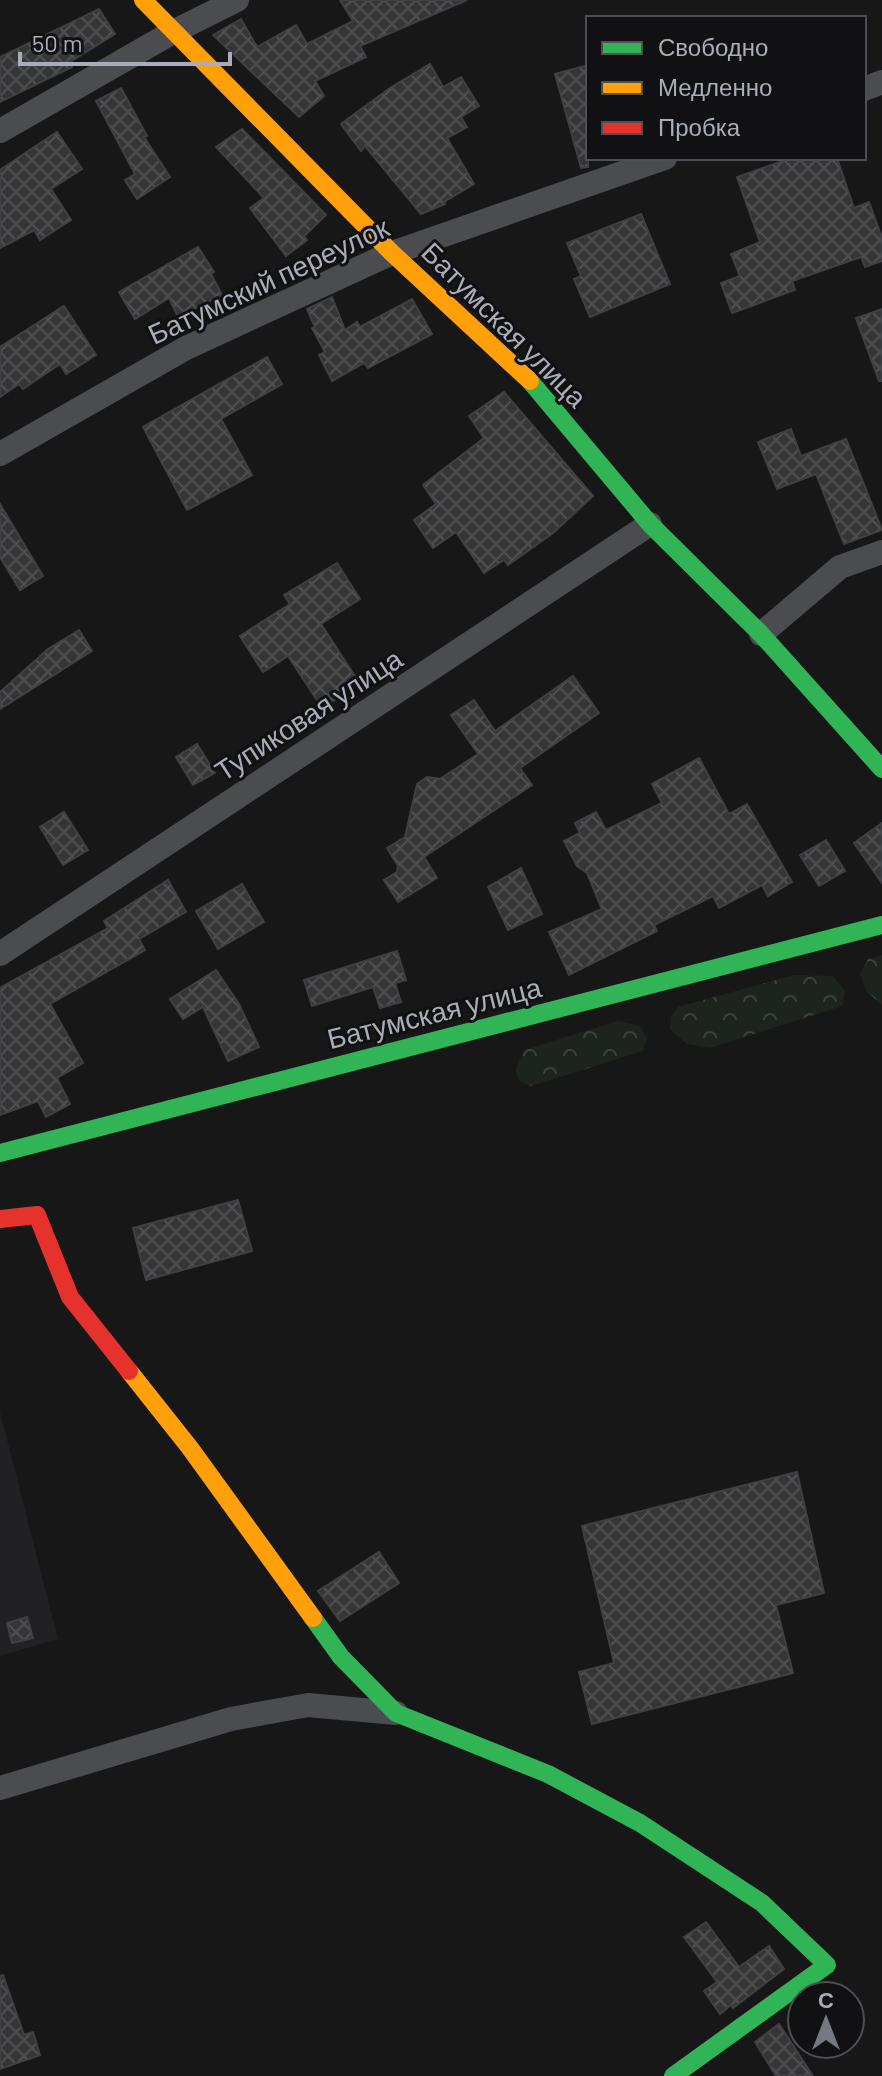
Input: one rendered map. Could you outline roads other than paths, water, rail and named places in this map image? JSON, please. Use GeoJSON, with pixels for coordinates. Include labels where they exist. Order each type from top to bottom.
{"type":"FeatureCollection","features":[{"type":"Feature","properties":{"kind":"street","name":"Батумская улица"},"geometry":{"type":"LineString","coordinates":[[143,0],[392,253],[538,389],[650,524],[761,634],[882,769]]}},
{"type":"Feature","properties":{"kind":"street"},"geometry":{"type":"LineString","coordinates":[[0,131],[173,32],[237,0]]}},
{"type":"Feature","properties":{"kind":"street","name":"Батумский переулок"},"geometry":{"type":"LineString","coordinates":[[0,454],[186,348],[392,253],[659,160]]}},
{"type":"Feature","properties":{"kind":"street","name":"Тупиковая улица"},"geometry":{"type":"LineString","coordinates":[[0,954],[650,524]]}},
{"type":"Feature","properties":{"kind":"street"},"geometry":{"type":"LineString","coordinates":[[761,634],[840,567],[882,552]]}},
{"type":"Feature","properties":{"kind":"street","name":"Батумская улица"},"geometry":{"type":"LineString","coordinates":[[0,1153],[882,925]]}},
{"type":"Feature","properties":{"kind":"street"},"geometry":{"type":"LineString","coordinates":[[0,1219],[37,1215],[70,1297],[190,1448],[341,1657],[396,1713]]}},
{"type":"Feature","properties":{"kind":"street"},"geometry":{"type":"LineString","coordinates":[[0,1788],[231,1719],[308,1705],[396,1713],[548,1774],[640,1823],[762,1903],[827,1965],[673,2076]]}}]}
